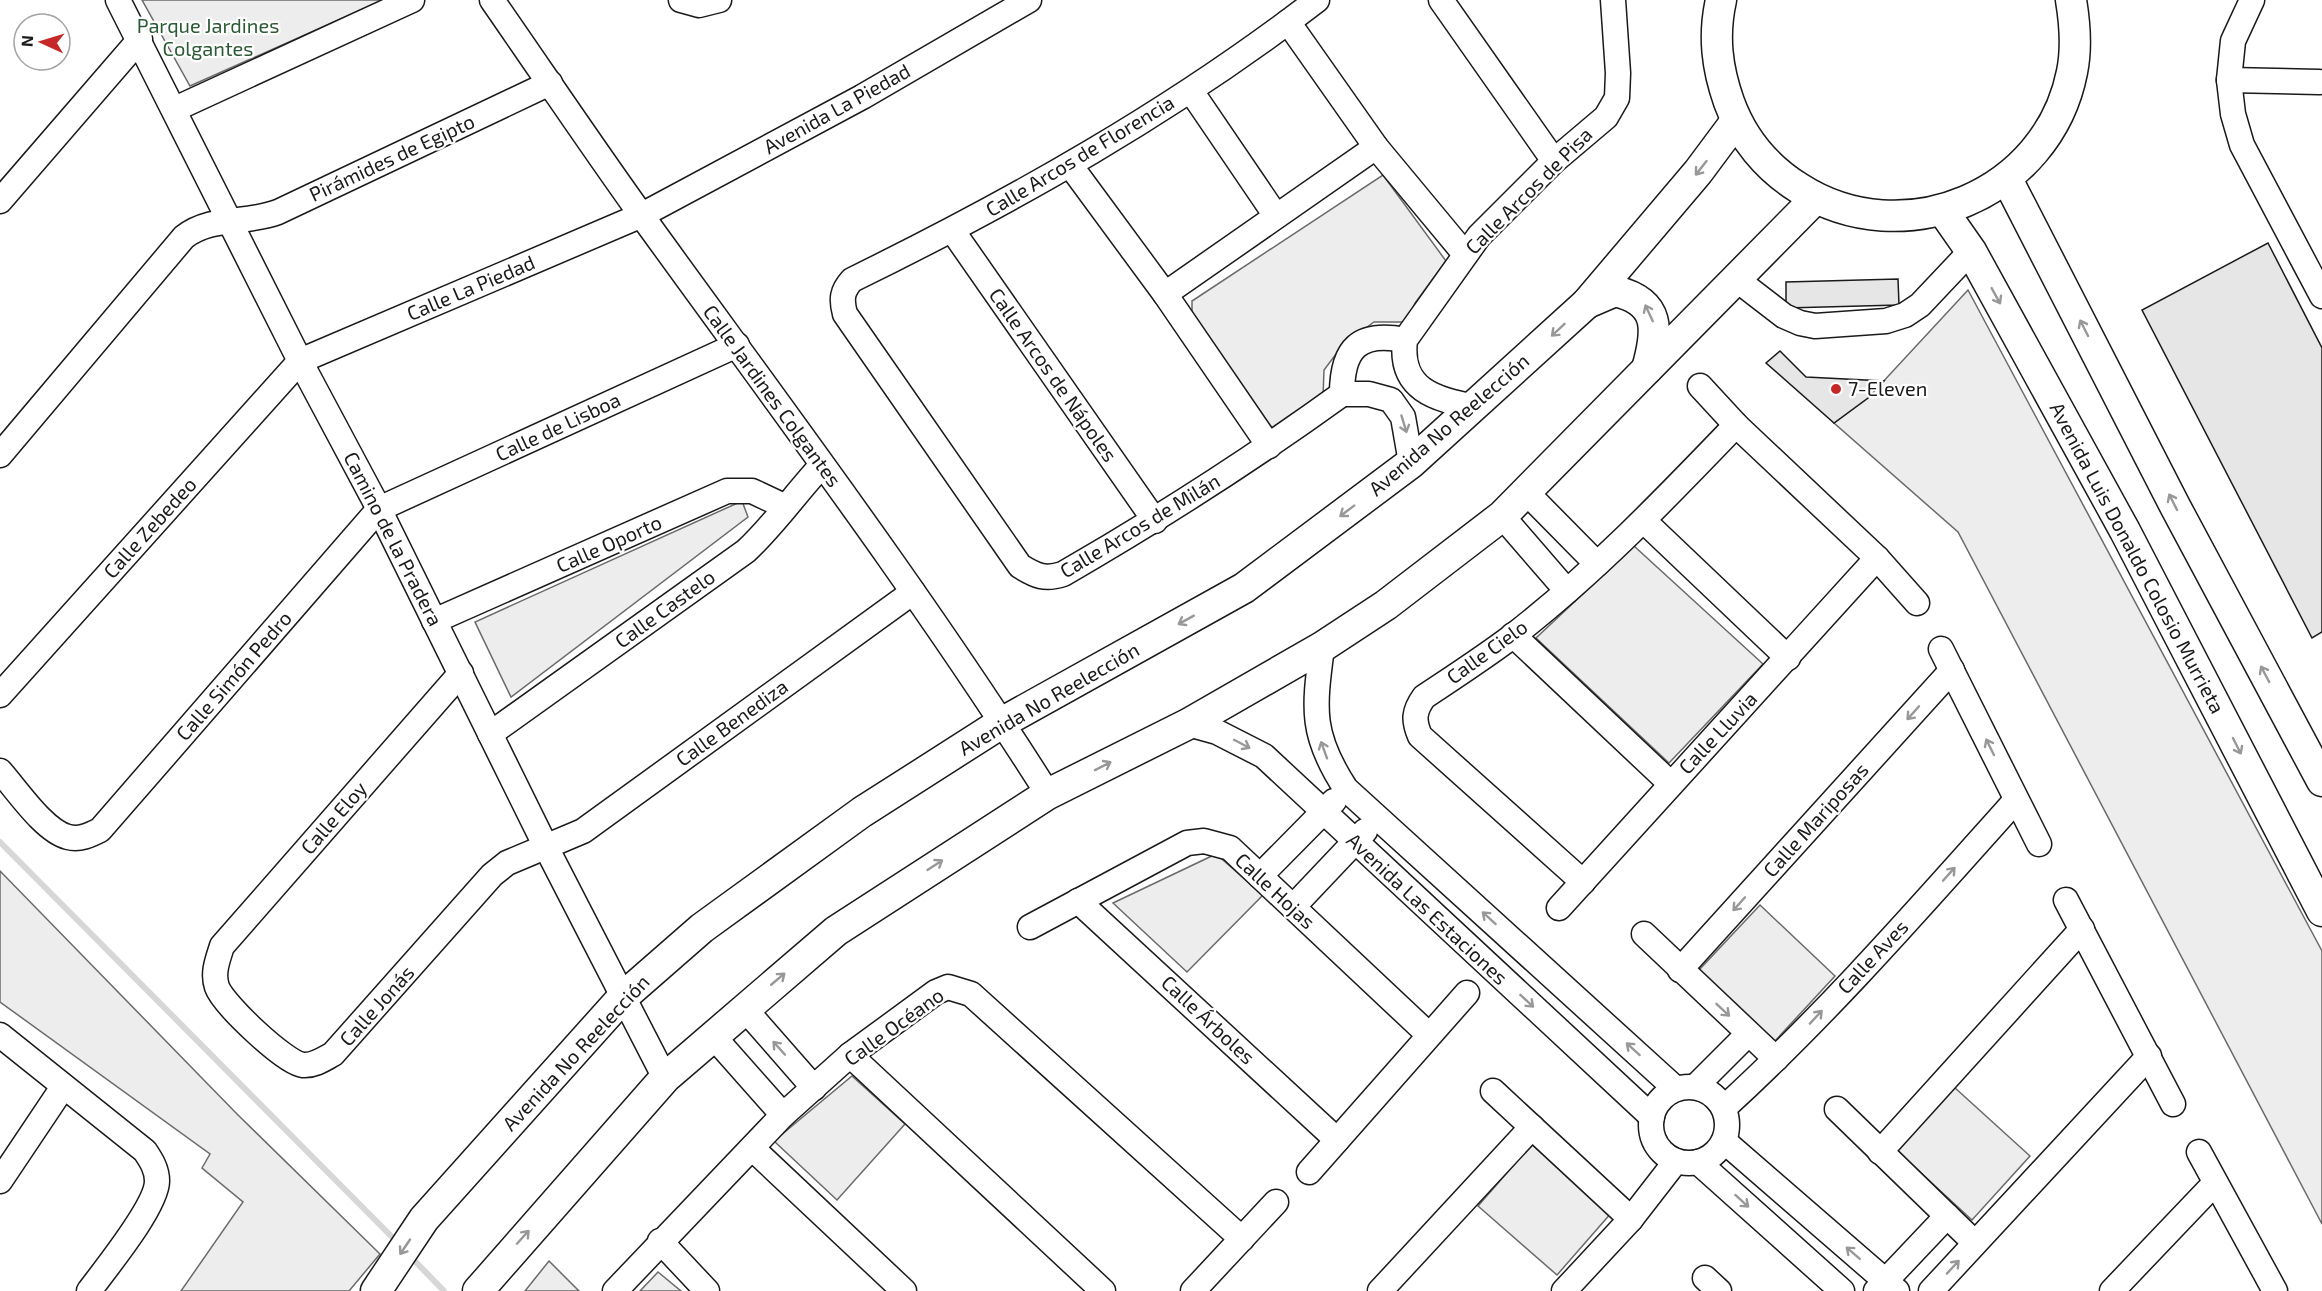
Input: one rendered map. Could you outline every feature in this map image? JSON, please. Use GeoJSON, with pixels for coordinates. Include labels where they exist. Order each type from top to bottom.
{"type":"FeatureCollection","features":[{"type":"Feature","properties":{"kind":"main road"},"geometry":{"type":"LineString","coordinates":[[1721,0],[1716,26],[1719,75],[1736,121],[1757,152],[1783,178],[1815,199],[1856,213],[1889,217],[1943,211],[1966,203],[2007,179],[2037,148],[2059,112],[2072,72],[2076,30],[2071,0]]}},
{"type":"Feature","properties":{"kind":"main road","name":"Avenida No Reelección"},"geometry":{"type":"LineString","coordinates":[[381,1283],[424,1219],[623,997],[702,928],[862,812],[1003,723],[1244,588],[1411,463],[1587,303],[1698,172],[1736,121]]}},
{"type":"Feature","properties":{"kind":"main road"},"geometry":{"type":"LineString","coordinates":[[2007,179],[2176,508],[2322,781]]}},
{"type":"Feature","properties":{"kind":"main road"},"geometry":{"type":"LineString","coordinates":[[481,1286],[665,1078],[836,930],[1048,794],[1188,724],[1322,647],[1386,604],[1502,516],[1527,493],[1815,199]]}},
{"type":"Feature","properties":{"kind":"main road","name":"Avenida Luis Donaldo Colosio Murrieta"},"geometry":{"type":"LineString","coordinates":[[1943,211],[1971,250],[2125,531],[2322,911]]}},
{"type":"Feature","properties":{"kind":"main road"},"geometry":{"type":"LineString","coordinates":[[1587,303],[1615,291],[1641,299],[1648,308],[1654,325],[1655,341],[1647,369]]}},
{"type":"Feature","properties":{"kind":"street","name":"Camino de la Pradera"},"geometry":{"type":"LineString","coordinates":[[118,0],[140,39],[300,361],[379,509],[546,847],[665,1078]]}},
{"type":"Feature","properties":{"kind":"street"},"geometry":{"type":"LineString","coordinates":[[175,109],[412,0]]}},
{"type":"Feature","properties":{"kind":"street","name":"Calle Jardines Colgantes"},"geometry":{"type":"LineString","coordinates":[[492,0],[913,592],[1003,723],[1048,794]]}},
{"type":"Feature","properties":{"kind":"street","name":"Avenida La Piedad"},"geometry":{"type":"LineString","coordinates":[[642,214],[862,97],[1029,0]]}},
{"type":"Feature","properties":{"kind":"street","name":"Calle Arcos de Florencia"},"geometry":{"type":"LineString","coordinates":[[842,301],[845,288],[852,279],[952,230],[1070,165],[1191,91],[1317,0]]}},
{"type":"Feature","properties":{"kind":"street"},"geometry":{"type":"LineString","coordinates":[[1441,0],[1554,161]]}},
{"type":"Feature","properties":{"kind":"street"},"geometry":{"type":"LineString","coordinates":[[2252,0],[2233,41],[2229,80],[2233,114],[2242,145],[2322,296]]}},
{"type":"Feature","properties":{"kind":"street","name":"Calle Arcos de Pisa"},"geometry":{"type":"LineString","coordinates":[[1405,340],[1411,328],[1437,297],[1464,253],[1554,161],[1606,117],[1617,98],[1618,73],[1612,1]]}},
{"type":"Feature","properties":{"kind":"street"},"geometry":{"type":"LineString","coordinates":[[1288,22],[1376,147],[1464,253]]}},
{"type":"Feature","properties":{"kind":"street"},"geometry":{"type":"LineString","coordinates":[[0,201],[140,39]]}},
{"type":"Feature","properties":{"kind":"street"},"geometry":{"type":"LineString","coordinates":[[2229,80],[2319,82]]}},
{"type":"Feature","properties":{"kind":"street","name":"Pirámides de Egipto"},"geometry":{"type":"LineString","coordinates":[[0,455],[184,237],[196,228],[278,212],[550,82]]}},
{"type":"Feature","properties":{"kind":"street"},"geometry":{"type":"LineString","coordinates":[[1191,91],[1276,216]]}},
{"type":"Feature","properties":{"kind":"street"},"geometry":{"type":"LineString","coordinates":[[1165,294],[1376,147]]}},
{"type":"Feature","properties":{"kind":"street"},"geometry":{"type":"LineString","coordinates":[[1070,165],[1165,294],[1269,446]]}},
{"type":"Feature","properties":{"kind":"street","name":"Calle La Piedad"},"geometry":{"type":"LineString","coordinates":[[300,361],[642,214]]}},
{"type":"Feature","properties":{"kind":"street","name":"Calle Arcos de Nápoles"},"geometry":{"type":"LineString","coordinates":[[952,230],[1155,521]]}},
{"type":"Feature","properties":{"kind":"street"},"geometry":{"type":"LineString","coordinates":[[1736,279],[1784,316],[1800,323],[1815,326],[1886,321],[1905,315],[1920,305],[1971,250]]}},
{"type":"Feature","properties":{"kind":"street","name":"Calle Arcos de Milán"},"geometry":{"type":"LineString","coordinates":[[842,301],[845,314],[1020,566],[1035,576],[1049,578],[1064,574],[1155,521],[1269,446],[1342,394]]}},
{"type":"Feature","properties":{"kind":"street"},"geometry":{"type":"LineString","coordinates":[[1411,463],[1403,417],[1391,400],[1369,394],[1342,394],[1342,374],[1348,355],[1363,340],[1382,336],[1405,340],[1403,355],[1413,382],[1437,399],[1475,407]]}},
{"type":"Feature","properties":{"kind":"street","name":"Calle de Lisboa"},"geometry":{"type":"LineString","coordinates":[[379,509],[737,345]]}},
{"type":"Feature","properties":{"kind":"street","name":"Calle Zebedeo"},"geometry":{"type":"LineString","coordinates":[[0,695],[300,361]]}},
{"type":"Feature","properties":{"kind":"street"},"geometry":{"type":"LineString","coordinates":[[1391,400],[1413,382]]}},
{"type":"Feature","properties":{"kind":"street"},"geometry":{"type":"LineString","coordinates":[[1700,386],[1736,425],[1877,558],[1917,603]]}},
{"type":"Feature","properties":{"kind":"street","name":"Calle Cielo"},"geometry":{"type":"LineString","coordinates":[[1583,882],[1420,736],[1414,723],[1416,709],[1424,698],[1513,636],[1567,591],[1644,521],[1736,425]]}},
{"type":"Feature","properties":{"kind":"street","name":"Calle Castelo"},"geometry":{"type":"LineString","coordinates":[[490,734],[746,551],[767,531],[784,506],[822,465]]}},
{"type":"Feature","properties":{"kind":"street","name":"Calle Oporto"},"geometry":{"type":"LineString","coordinates":[[435,621],[727,492],[752,491],[784,506]]}},
{"type":"Feature","properties":{"kind":"street"},"geometry":{"type":"LineString","coordinates":[[1527,493],[1597,564]]}},
{"type":"Feature","properties":{"kind":"street","name":"Calle Simón Pedro"},"geometry":{"type":"LineString","coordinates":[[0,771],[51,829],[69,837],[85,837],[100,830],[379,509]]}},
{"type":"Feature","properties":{"kind":"street"},"geometry":{"type":"LineString","coordinates":[[1502,516],[1567,591]]}},
{"type":"Feature","properties":{"kind":"street"},"geometry":{"type":"LineString","coordinates":[[1644,521],[1788,658]]}},
{"type":"Feature","properties":{"kind":"street","name":"Calle Lluvia"},"geometry":{"type":"LineString","coordinates":[[1559,908],[1877,558]]}},
{"type":"Feature","properties":{"kind":"street","name":"Calle Benediza"},"geometry":{"type":"LineString","coordinates":[[546,847],[595,823],[913,592]]}},
{"type":"Feature","properties":{"kind":"street"},"geometry":{"type":"LineString","coordinates":[[1513,636],[1671,784]]}},
{"type":"Feature","properties":{"kind":"street","name":"Avenida Las Estaciones"},"geometry":{"type":"LineString","coordinates":[[1322,647],[1315,701],[1318,734],[1328,762],[1346,789],[1377,819],[1686,1088]]}},
{"type":"Feature","properties":{"kind":"street","name":"Calle Mariposas"},"geometry":{"type":"LineString","coordinates":[[1680,970],[1947,659],[2016,800]]}},
{"type":"Feature","properties":{"kind":"street","name":"Calle Eloy"},"geometry":{"type":"LineString","coordinates":[[215,967],[222,946],[461,673]]}},
{"type":"Feature","properties":{"kind":"street","name":"Avenida Las Estaciones"},"geometry":{"type":"LineString","coordinates":[[1188,724],[1217,732],[1264,756],[1652,1117]]}},
{"type":"Feature","properties":{"kind":"street"},"geometry":{"type":"LineString","coordinates":[[1260,876],[1346,789]]}},
{"type":"Feature","properties":{"kind":"street"},"geometry":{"type":"LineString","coordinates":[[2016,800],[2039,844]]}},
{"type":"Feature","properties":{"kind":"street","name":"Calle Aves"},"geometry":{"type":"LineString","coordinates":[[1724,1108],[1776,1059],[2016,800]]}},
{"type":"Feature","properties":{"kind":"street"},"geometry":{"type":"LineString","coordinates":[[1293,907],[1377,819]]}},
{"type":"Feature","properties":{"kind":"street","name":"Calle Hojas"},"geometry":{"type":"LineString","coordinates":[[1030,927],[1186,843],[1204,841],[1230,848],[1430,1035]]}},
{"type":"Feature","properties":{"kind":"street","name":"Calle Jonás"},"geometry":{"type":"LineString","coordinates":[[215,967],[217,987],[227,1002],[286,1058],[303,1065],[318,1062],[333,1054],[492,875],[507,863],[546,847]]}},
{"type":"Feature","properties":{"kind":"street"},"geometry":{"type":"LineString","coordinates":[[2066,900],[2173,1104]]}},
{"type":"Feature","properties":{"kind":"street","name":"Calle Árboles"},"geometry":{"type":"LineString","coordinates":[[1078,901],[1337,1140]]}},
{"type":"Feature","properties":{"kind":"street"},"geometry":{"type":"LineString","coordinates":[[1880,1152],[2082,929]]}},
{"type":"Feature","properties":{"kind":"street"},"geometry":{"type":"LineString","coordinates":[[1644,934],[1776,1059]]}},
{"type":"Feature","properties":{"kind":"street","name":"Calle Océano"},"geometry":{"type":"LineString","coordinates":[[615,1291],[660,1241],[783,1115],[850,1056],[936,992],[948,987],[961,988],[972,994],[1242,1239]]}},
{"type":"Feature","properties":{"kind":"street"},"geometry":{"type":"LineString","coordinates":[[1308,1172],[1467,993]]}},
{"type":"Feature","properties":{"kind":"street"},"geometry":{"type":"LineString","coordinates":[[744,1008],[814,1088]]}},
{"type":"Feature","properties":{"kind":"street"},"geometry":{"type":"LineString","coordinates":[[1748,1034],[1686,1088],[1665,1095],[1657,1105],[1652,1117],[1654,1139],[1659,1149],[1687,1162],[1842,1291]]}},
{"type":"Feature","properties":{"kind":"street"},"geometry":{"type":"LineString","coordinates":[[0,1035],[145,1151],[154,1164],[157,1181],[153,1199],[90,1291]]}},
{"type":"Feature","properties":{"kind":"street"},"geometry":{"type":"LineString","coordinates":[[713,1036],[783,1115]]}},
{"type":"Feature","properties":{"kind":"street"},"geometry":{"type":"LineString","coordinates":[[850,1056],[1103,1291]]}},
{"type":"Feature","properties":{"kind":"street"},"geometry":{"type":"LineString","coordinates":[[1931,1291],[2149,1056]]}},
{"type":"Feature","properties":{"kind":"street"},"geometry":{"type":"LineString","coordinates":[[0,1181],[63,1087]]}},
{"type":"Feature","properties":{"kind":"street"},"geometry":{"type":"LineString","coordinates":[[1564,1291],[1687,1162],[1718,1151],[1727,1130],[1724,1108],[1712,1094],[1686,1088]]}},
{"type":"Feature","properties":{"kind":"street"},"geometry":{"type":"LineString","coordinates":[[1493,1091],[1631,1219]]}},
{"type":"Feature","properties":{"kind":"street"},"geometry":{"type":"LineString","coordinates":[[1838,1109],[1975,1243]]}},
{"type":"Feature","properties":{"kind":"street"},"geometry":{"type":"LineString","coordinates":[[1380,1291],[1532,1127]]}},
{"type":"Feature","properties":{"kind":"street"},"geometry":{"type":"LineString","coordinates":[[1724,1141],[1886,1288],[1947,1216]]}},
{"type":"Feature","properties":{"kind":"street"},"geometry":{"type":"LineString","coordinates":[[752,1148],[904,1291]]}},
{"type":"Feature","properties":{"kind":"street"},"geometry":{"type":"LineString","coordinates":[[2199,1152],[2275,1291]]}},
{"type":"Feature","properties":{"kind":"street"},"geometry":{"type":"LineString","coordinates":[[2112,1291],[2215,1183]]}},
{"type":"Feature","properties":{"kind":"street"},"geometry":{"type":"LineString","coordinates":[[1193,1291],[1276,1202]]}},
{"type":"Feature","properties":{"kind":"street"},"geometry":{"type":"LineString","coordinates":[[660,1241],[707,1291]]}},
{"type":"Feature","properties":{"kind":"shaded area","name":"Parque Jardines Colgantes"},"geometry":{"type":"Polygon","coordinates":[[[142,0],[383,0],[190,86],[142,0]]]}},
{"type":"Feature","properties":{"kind":"shaded area"},"geometry":{"type":"Polygon","coordinates":[[[1383,175],[1446,261],[1415,303],[1407,322],[1374,322],[1342,346],[1324,370],[1323,398],[1273,431],[1192,317],[1192,301],[1383,175]]]}},
{"type":"Feature","properties":{"kind":"shaded area"},"geometry":{"type":"Polygon","coordinates":[[[1968,290],[2322,951],[2322,1224],[1958,532],[1834,423],[1868,398],[1968,290]]]}},
{"type":"Feature","properties":{"kind":"shaded area"},"geometry":{"type":"Polygon","coordinates":[[[742,501],[748,517],[511,697],[475,622],[742,501]]]}},
{"type":"Feature","properties":{"kind":"shaded area"},"geometry":{"type":"Polygon","coordinates":[[[1634,546],[1763,664],[1669,763],[1536,638],[1634,546]]]}},
{"type":"Feature","properties":{"kind":"shaded area"},"geometry":{"type":"Polygon","coordinates":[[[1216,854],[1263,895],[1187,972],[1113,903],[1216,854]]]}},
{"type":"Feature","properties":{"kind":"shaded area"},"geometry":{"type":"Polygon","coordinates":[[[0,871],[237,1114],[380,1254],[349,1291],[181,1291],[243,1202],[202,1168],[210,1154],[0,1002],[0,871]]]}},
{"type":"Feature","properties":{"kind":"shaded area"},"geometry":{"type":"Polygon","coordinates":[[[1760,905],[1835,976],[1774,1042],[1699,970],[1760,905]]]}},
{"type":"Feature","properties":{"kind":"shaded area"},"geometry":{"type":"Polygon","coordinates":[[[852,1076],[905,1124],[837,1200],[774,1141],[852,1076]]]}},
{"type":"Feature","properties":{"kind":"shaded area"},"geometry":{"type":"Polygon","coordinates":[[[1954,1087],[2030,1156],[1972,1220],[1896,1150],[1954,1087]]]}},
{"type":"Feature","properties":{"kind":"shaded area"},"geometry":{"type":"Polygon","coordinates":[[[1533,1143],[1612,1212],[1557,1275],[1478,1206],[1533,1143]]]}},
{"type":"Feature","properties":{"kind":"shaded area"},"geometry":{"type":"Polygon","coordinates":[[[549,1261],[579,1291],[525,1291],[549,1261]]]}},
{"type":"Feature","properties":{"kind":"shaded area"},"geometry":{"type":"Polygon","coordinates":[[[658,1272],[681,1291],[640,1291],[658,1272]]]}},
{"type":"Feature","properties":{"kind":"building"},"geometry":{"type":"Polygon","coordinates":[[[2268,243],[2322,348],[2322,632],[2312,638],[2142,310],[2268,243]]]}},
{"type":"Feature","properties":{"kind":"building"},"geometry":{"type":"Polygon","coordinates":[[[1898,279],[1899,305],[1786,308],[1786,282],[1898,279]]]}},
{"type":"Feature","properties":{"kind":"building","name":"7-Eleven"},"geometry":{"type":"Polygon","coordinates":[[[1780,351],[1806,377],[1884,381],[1868,398],[1834,423],[1766,363],[1780,351]]]}},
{"type":"Feature","properties":{"kind":"waterway"},"geometry":{"type":"LineString","coordinates":[[0,842],[398,1243]]}},
{"type":"Feature","properties":{"kind":"waterway"},"geometry":{"type":"LineString","coordinates":[[409,1255],[444,1291]]}},
{"type":"Feature","properties":{"kind":"place","name":"7-Eleven"},"geometry":{"type":"Point","coordinates":[1836,389]}}]}
